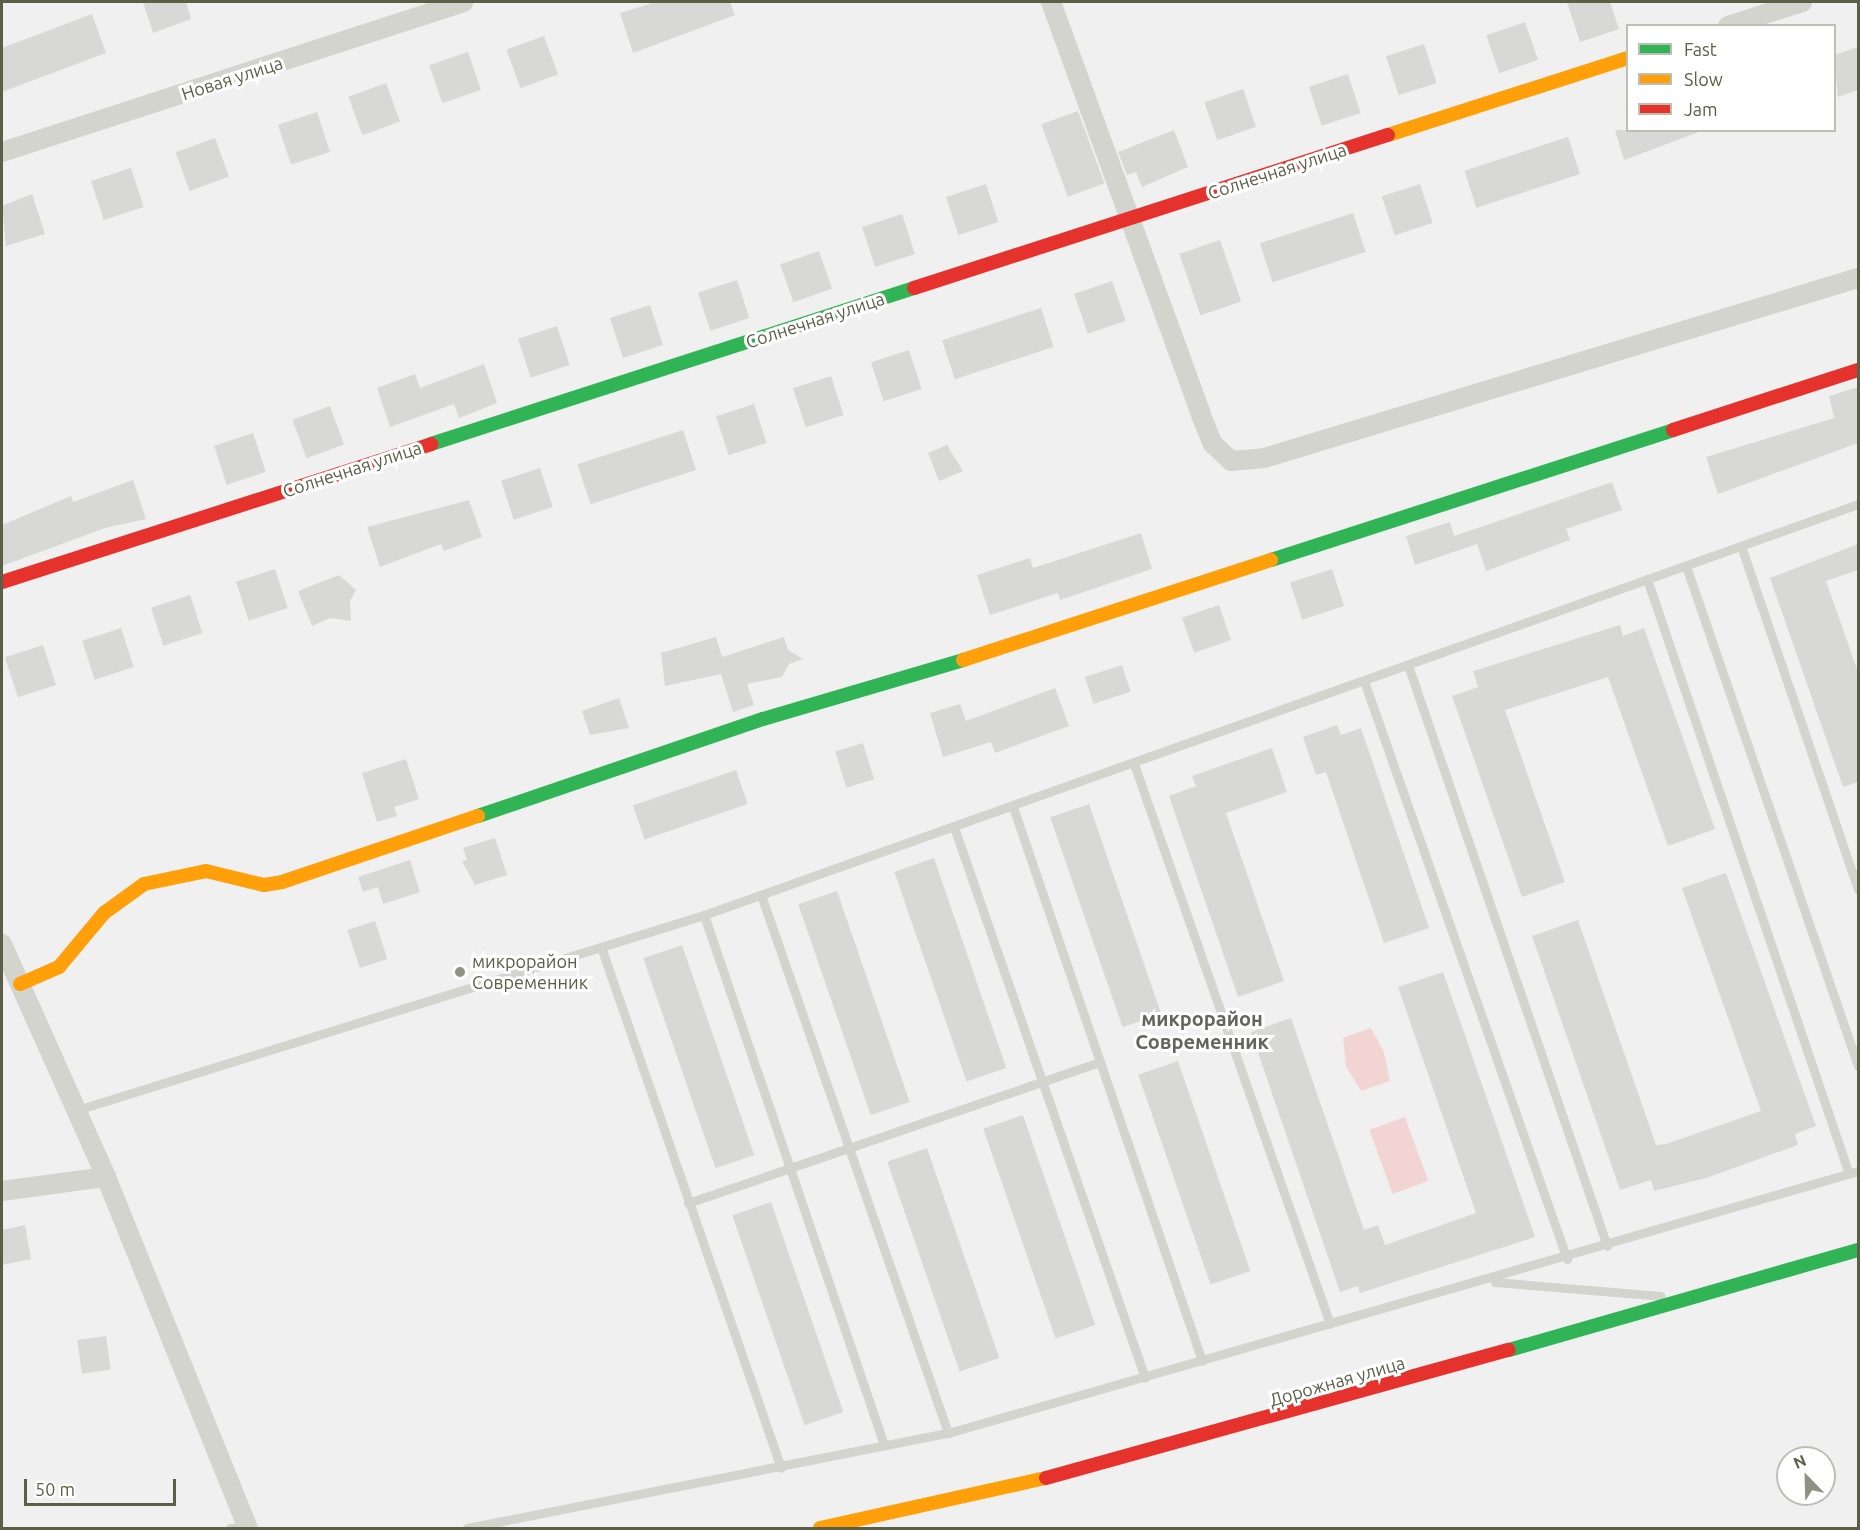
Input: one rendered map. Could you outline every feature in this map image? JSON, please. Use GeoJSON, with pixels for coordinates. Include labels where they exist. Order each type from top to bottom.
{"type":"FeatureCollection","features":[{"type":"Feature","properties":{"kind":"street","name":"Новая улица"},"geometry":{"type":"LineString","coordinates":[[2,152],[463,2]]}},
{"type":"Feature","properties":{"kind":"street"},"geometry":{"type":"LineString","coordinates":[[1051,2],[1133,218],[1201,415],[1213,444],[1231,461],[1264,458],[1858,278]]}},
{"type":"Feature","properties":{"kind":"street"},"geometry":{"type":"LineString","coordinates":[[1734,24],[1802,2]]}},
{"type":"Feature","properties":{"kind":"street","name":"Солнечная улица"},"geometry":{"type":"LineString","coordinates":[[2,582],[1626,59]]}},
{"type":"Feature","properties":{"kind":"street"},"geometry":{"type":"LineString","coordinates":[[20,984],[59,967],[104,913],[144,884],[206,871],[264,885],[282,882],[763,719],[991,651],[1858,370]]}},
{"type":"Feature","properties":{"kind":"street"},"geometry":{"type":"LineString","coordinates":[[2,944],[106,1177],[242,1528]]}},
{"type":"Feature","properties":{"kind":"street"},"geometry":{"type":"LineString","coordinates":[[2,1191],[106,1177]]}},
{"type":"Feature","properties":{"kind":"street","name":"Дорожная улица"},"geometry":{"type":"LineString","coordinates":[[820,1528],[1105,1465],[1858,1250]]}},
{"type":"Feature","properties":{"kind":"lane"},"geometry":{"type":"LineString","coordinates":[[77,1110],[704,915],[1134,764],[1858,504]]}},
{"type":"Feature","properties":{"kind":"lane"},"geometry":{"type":"LineString","coordinates":[[1741,546],[1858,890]]}},
{"type":"Feature","properties":{"kind":"lane"},"geometry":{"type":"LineString","coordinates":[[1686,566],[1858,1066]]}},
{"type":"Feature","properties":{"kind":"lane"},"geometry":{"type":"LineString","coordinates":[[467,1528],[781,1468],[948,1433],[1567,1258],[1854,1172],[1647,579]]}},
{"type":"Feature","properties":{"kind":"lane"},"geometry":{"type":"LineString","coordinates":[[1408,665],[1607,1246]]}},
{"type":"Feature","properties":{"kind":"lane"},"geometry":{"type":"LineString","coordinates":[[1364,681],[1567,1258]]}},
{"type":"Feature","properties":{"kind":"lane"},"geometry":{"type":"LineString","coordinates":[[1134,764],[1330,1324]]}},
{"type":"Feature","properties":{"kind":"lane"},"geometry":{"type":"LineString","coordinates":[[1013,807],[1202,1361]]}},
{"type":"Feature","properties":{"kind":"lane"},"geometry":{"type":"LineString","coordinates":[[954,827],[1145,1378]]}},
{"type":"Feature","properties":{"kind":"lane"},"geometry":{"type":"LineString","coordinates":[[761,895],[852,1150],[948,1433]]}},
{"type":"Feature","properties":{"kind":"lane"},"geometry":{"type":"LineString","coordinates":[[704,915],[788,1171],[884,1445]]}},
{"type":"Feature","properties":{"kind":"lane"},"geometry":{"type":"LineString","coordinates":[[601,947],[781,1468]]}},
{"type":"Feature","properties":{"kind":"lane"},"geometry":{"type":"LineString","coordinates":[[688,1203],[852,1150],[1100,1062]]}},
{"type":"Feature","properties":{"kind":"lane"},"geometry":{"type":"LineString","coordinates":[[1486,1281],[1690,1299]]}},
{"type":"Feature","properties":{"kind":"shaded area"},"geometry":{"type":"Polygon","coordinates":[[[1371,1028],[1384,1052],[1390,1081],[1361,1091],[1346,1066],[1343,1038],[1371,1028]]]}},
{"type":"Feature","properties":{"kind":"shaded area"},"geometry":{"type":"Polygon","coordinates":[[[1405,1117],[1428,1181],[1393,1194],[1369,1130],[1405,1117]]]}},
{"type":"Feature","properties":{"kind":"building"},"geometry":{"type":"Polygon","coordinates":[[[143,2],[186,2],[191,19],[153,33],[143,2]]]}},
{"type":"Feature","properties":{"kind":"building"},"geometry":{"type":"Polygon","coordinates":[[[656,2],[730,2],[735,15],[633,53],[620,13],[656,2]]]}},
{"type":"Feature","properties":{"kind":"building"},"geometry":{"type":"Polygon","coordinates":[[[1567,2],[1610,2],[1619,29],[1580,42],[1567,2]]]}},
{"type":"Feature","properties":{"kind":"building"},"geometry":{"type":"Polygon","coordinates":[[[92,14],[106,53],[2,92],[2,48],[92,14]]]}},
{"type":"Feature","properties":{"kind":"building"},"geometry":{"type":"Polygon","coordinates":[[[1525,22],[1538,60],[1499,73],[1486,35],[1525,22]]]}},
{"type":"Feature","properties":{"kind":"building"},"geometry":{"type":"Polygon","coordinates":[[[544,36],[558,75],[520,88],[506,50],[544,36]]]}},
{"type":"Feature","properties":{"kind":"building"},"geometry":{"type":"Polygon","coordinates":[[[1424,44],[1437,83],[1399,95],[1386,56],[1424,44]]]}},
{"type":"Feature","properties":{"kind":"building"},"geometry":{"type":"Polygon","coordinates":[[[1858,47],[1858,90],[1838,97],[1836,76],[1836,54],[1858,47]]]}},
{"type":"Feature","properties":{"kind":"building"},"geometry":{"type":"Polygon","coordinates":[[[468,52],[481,90],[442,103],[429,65],[468,52]]]}},
{"type":"Feature","properties":{"kind":"building"},"geometry":{"type":"Polygon","coordinates":[[[1348,74],[1361,113],[1322,126],[1309,87],[1348,74]]]}},
{"type":"Feature","properties":{"kind":"building"},"geometry":{"type":"Polygon","coordinates":[[[386,83],[400,122],[362,135],[348,97],[386,83]]]}},
{"type":"Feature","properties":{"kind":"building"},"geometry":{"type":"Polygon","coordinates":[[[1243,89],[1256,127],[1217,140],[1204,102],[1243,89]]]}},
{"type":"Feature","properties":{"kind":"building"},"geometry":{"type":"Polygon","coordinates":[[[1078,111],[1104,183],[1068,197],[1041,124],[1078,111]]]}},
{"type":"Feature","properties":{"kind":"building"},"geometry":{"type":"Polygon","coordinates":[[[317,112],[330,152],[291,165],[278,125],[317,112]]]}},
{"type":"Feature","properties":{"kind":"building"},"geometry":{"type":"Polygon","coordinates":[[[1174,130],[1188,167],[1142,187],[1136,172],[1127,175],[1118,152],[1174,130]]]}},
{"type":"Feature","properties":{"kind":"building"},"geometry":{"type":"Polygon","coordinates":[[[1615,130],[1699,132],[1624,160],[1615,130]]]}},
{"type":"Feature","properties":{"kind":"building"},"geometry":{"type":"Polygon","coordinates":[[[1568,137],[1580,174],[1476,208],[1464,171],[1568,137]]]}},
{"type":"Feature","properties":{"kind":"building"},"geometry":{"type":"Polygon","coordinates":[[[215,138],[229,177],[190,191],[176,152],[215,138]]]}},
{"type":"Feature","properties":{"kind":"building"},"geometry":{"type":"Polygon","coordinates":[[[131,168],[144,207],[104,220],[91,181],[131,168]]]}},
{"type":"Feature","properties":{"kind":"building"},"geometry":{"type":"Polygon","coordinates":[[[986,184],[998,222],[958,235],[946,197],[986,184]]]}},
{"type":"Feature","properties":{"kind":"building"},"geometry":{"type":"Polygon","coordinates":[[[1420,184],[1433,223],[1395,235],[1382,196],[1420,184]]]}},
{"type":"Feature","properties":{"kind":"building"},"geometry":{"type":"Polygon","coordinates":[[[32,194],[45,234],[6,246],[2,206],[32,194]]]}},
{"type":"Feature","properties":{"kind":"building"},"geometry":{"type":"Polygon","coordinates":[[[1353,213],[1366,252],[1272,282],[1260,243],[1353,213]]]}},
{"type":"Feature","properties":{"kind":"building"},"geometry":{"type":"Polygon","coordinates":[[[902,214],[915,254],[875,267],[862,227],[902,214]]]}},
{"type":"Feature","properties":{"kind":"building"},"geometry":{"type":"Polygon","coordinates":[[[1220,240],[1241,301],[1201,315],[1179,254],[1220,240]]]}},
{"type":"Feature","properties":{"kind":"building"},"geometry":{"type":"Polygon","coordinates":[[[819,251],[832,289],[793,302],[780,264],[819,251]]]}},
{"type":"Feature","properties":{"kind":"building"},"geometry":{"type":"Polygon","coordinates":[[[737,280],[749,318],[710,331],[698,293],[737,280]]]}},
{"type":"Feature","properties":{"kind":"building"},"geometry":{"type":"Polygon","coordinates":[[[1112,281],[1126,321],[1088,334],[1074,294],[1112,281]]]}},
{"type":"Feature","properties":{"kind":"building"},"geometry":{"type":"Polygon","coordinates":[[[650,305],[663,345],[623,358],[610,318],[650,305]]]}},
{"type":"Feature","properties":{"kind":"building"},"geometry":{"type":"Polygon","coordinates":[[[1041,308],[1054,347],[955,379],[942,340],[1041,308]]]}},
{"type":"Feature","properties":{"kind":"building"},"geometry":{"type":"Polygon","coordinates":[[[557,326],[570,365],[531,378],[518,339],[557,326]]]}},
{"type":"Feature","properties":{"kind":"building"},"geometry":{"type":"Polygon","coordinates":[[[909,350],[922,389],[884,401],[871,362],[909,350]]]}},
{"type":"Feature","properties":{"kind":"building"},"geometry":{"type":"Polygon","coordinates":[[[484,364],[497,403],[459,418],[454,404],[390,427],[377,388],[415,374],[420,388],[484,364]]]}},
{"type":"Feature","properties":{"kind":"building"},"geometry":{"type":"Polygon","coordinates":[[[831,376],[844,415],[806,427],[793,388],[831,376]]]}},
{"type":"Feature","properties":{"kind":"building"},"geometry":{"type":"Polygon","coordinates":[[[1858,387],[1858,443],[1718,494],[1706,457],[1834,418],[1829,396],[1858,387]]]}},
{"type":"Feature","properties":{"kind":"building"},"geometry":{"type":"Polygon","coordinates":[[[754,404],[767,443],[729,455],[716,416],[754,404]]]}},
{"type":"Feature","properties":{"kind":"building"},"geometry":{"type":"Polygon","coordinates":[[[330,406],[344,445],[306,458],[292,420],[330,406]]]}},
{"type":"Feature","properties":{"kind":"building"},"geometry":{"type":"Polygon","coordinates":[[[683,430],[696,470],[590,504],[577,464],[683,430]]]}},
{"type":"Feature","properties":{"kind":"building"},"geometry":{"type":"Polygon","coordinates":[[[253,433],[266,472],[227,485],[214,446],[253,433]]]}},
{"type":"Feature","properties":{"kind":"building"},"geometry":{"type":"Polygon","coordinates":[[[947,445],[963,471],[939,481],[928,453],[947,445]]]}},
{"type":"Feature","properties":{"kind":"building"},"geometry":{"type":"Polygon","coordinates":[[[540,468],[553,507],[514,520],[501,481],[540,468]]]}},
{"type":"Feature","properties":{"kind":"building"},"geometry":{"type":"Polygon","coordinates":[[[133,480],[146,519],[105,528],[2,566],[2,525],[71,496],[73,502],[133,480]]]}},
{"type":"Feature","properties":{"kind":"building"},"geometry":{"type":"Polygon","coordinates":[[[1612,482],[1622,510],[1566,529],[1570,540],[1486,571],[1477,544],[1415,565],[1406,536],[1450,522],[1454,536],[1612,482]]]}},
{"type":"Feature","properties":{"kind":"building"},"geometry":{"type":"Polygon","coordinates":[[[469,500],[482,537],[444,551],[441,544],[380,567],[367,527],[469,500]]]}},
{"type":"Feature","properties":{"kind":"building"},"geometry":{"type":"Polygon","coordinates":[[[1141,533],[1152,569],[1060,600],[1058,593],[990,615],[977,575],[1030,558],[1033,568],[1141,533]]]}},
{"type":"Feature","properties":{"kind":"building"},"geometry":{"type":"Polygon","coordinates":[[[1858,544],[1858,570],[1826,581],[1858,672],[1858,782],[1843,787],[1770,578],[1858,544]]]}},
{"type":"Feature","properties":{"kind":"building"},"geometry":{"type":"Polygon","coordinates":[[[275,569],[288,608],[249,621],[236,582],[275,569]]]}},
{"type":"Feature","properties":{"kind":"building"},"geometry":{"type":"Polygon","coordinates":[[[1332,569],[1344,606],[1302,620],[1290,583],[1332,569]]]}},
{"type":"Feature","properties":{"kind":"building"},"geometry":{"type":"Polygon","coordinates":[[[339,575],[356,590],[350,601],[351,621],[330,618],[312,626],[298,591],[339,575]]]}},
{"type":"Feature","properties":{"kind":"building"},"geometry":{"type":"Polygon","coordinates":[[[190,595],[202,633],[163,646],[151,608],[190,595]]]}},
{"type":"Feature","properties":{"kind":"building"},"geometry":{"type":"Polygon","coordinates":[[[1219,605],[1231,640],[1194,653],[1182,618],[1219,605]]]}},
{"type":"Feature","properties":{"kind":"building"},"geometry":{"type":"Polygon","coordinates":[[[1620,625],[1623,636],[1644,628],[1715,829],[1668,846],[1608,677],[1505,710],[1565,882],[1522,897],[1452,696],[1478,687],[1473,671],[1620,625]]]}},
{"type":"Feature","properties":{"kind":"building"},"geometry":{"type":"Polygon","coordinates":[[[121,628],[134,667],[95,680],[82,641],[121,628]]]}},
{"type":"Feature","properties":{"kind":"building"},"geometry":{"type":"Polygon","coordinates":[[[716,637],[722,657],[784,637],[788,650],[803,659],[789,664],[782,677],[747,684],[754,705],[733,712],[721,674],[665,686],[661,653],[716,637]]]}},
{"type":"Feature","properties":{"kind":"building"},"geometry":{"type":"Polygon","coordinates":[[[43,645],[56,685],[18,697],[5,657],[43,645]]]}},
{"type":"Feature","properties":{"kind":"building"},"geometry":{"type":"Polygon","coordinates":[[[1122,665],[1131,692],[1094,704],[1085,677],[1122,665]]]}},
{"type":"Feature","properties":{"kind":"building"},"geometry":{"type":"Polygon","coordinates":[[[1055,688],[1069,726],[995,753],[991,742],[943,757],[930,713],[960,704],[966,721],[1055,688]]]}},
{"type":"Feature","properties":{"kind":"building"},"geometry":{"type":"Polygon","coordinates":[[[619,698],[629,728],[590,735],[582,711],[619,698]]]}},
{"type":"Feature","properties":{"kind":"building"},"geometry":{"type":"Polygon","coordinates":[[[1337,725],[1341,735],[1361,728],[1429,928],[1384,943],[1326,772],[1316,775],[1303,737],[1337,725]]]}},
{"type":"Feature","properties":{"kind":"building"},"geometry":{"type":"Polygon","coordinates":[[[863,743],[874,779],[846,788],[835,751],[863,743]]]}},
{"type":"Feature","properties":{"kind":"building"},"geometry":{"type":"Polygon","coordinates":[[[1272,748],[1287,792],[1226,813],[1284,981],[1238,997],[1169,796],[1196,786],[1192,776],[1272,748]]]}},
{"type":"Feature","properties":{"kind":"building"},"geometry":{"type":"Polygon","coordinates":[[[406,759],[419,799],[394,807],[397,816],[377,822],[362,773],[406,759]]]}},
{"type":"Feature","properties":{"kind":"building"},"geometry":{"type":"Polygon","coordinates":[[[736,770],[748,804],[645,840],[633,805],[736,770]]]}},
{"type":"Feature","properties":{"kind":"building"},"geometry":{"type":"Polygon","coordinates":[[[1089,804],[1161,1014],[1123,1027],[1050,817],[1089,804]]]}},
{"type":"Feature","properties":{"kind":"building"},"geometry":{"type":"Polygon","coordinates":[[[495,838],[507,875],[475,885],[462,861],[467,860],[463,848],[495,838]]]}},
{"type":"Feature","properties":{"kind":"building"},"geometry":{"type":"Polygon","coordinates":[[[934,858],[1006,1068],[967,1082],[894,872],[934,858]]]}},
{"type":"Feature","properties":{"kind":"building"},"geometry":{"type":"Polygon","coordinates":[[[410,860],[420,892],[383,904],[378,887],[363,892],[358,877],[410,860]]]}},
{"type":"Feature","properties":{"kind":"building"},"geometry":{"type":"Polygon","coordinates":[[[1726,873],[1816,1126],[1795,1134],[1798,1145],[1706,1178],[1654,1191],[1651,1180],[1620,1190],[1532,936],[1578,920],[1656,1145],[1666,1144],[1761,1111],[1682,888],[1726,873]]]}},
{"type":"Feature","properties":{"kind":"building"},"geometry":{"type":"Polygon","coordinates":[[[837,891],[910,1102],[871,1115],[798,904],[837,891]]]}},
{"type":"Feature","properties":{"kind":"building"},"geometry":{"type":"Polygon","coordinates":[[[375,921],[387,959],[360,968],[347,930],[375,921]]]}},
{"type":"Feature","properties":{"kind":"building"},"geometry":{"type":"Polygon","coordinates":[[[682,945],[754,1155],[716,1168],[643,958],[682,945]]]}},
{"type":"Feature","properties":{"kind":"building"},"geometry":{"type":"Polygon","coordinates":[[[1443,972],[1535,1237],[1360,1293],[1358,1286],[1340,1292],[1251,1032],[1291,1018],[1364,1230],[1378,1225],[1385,1245],[1476,1213],[1398,987],[1443,972]]]}},
{"type":"Feature","properties":{"kind":"building"},"geometry":{"type":"Polygon","coordinates":[[[1178,1061],[1250,1271],[1211,1285],[1138,1075],[1178,1061]]]}},
{"type":"Feature","properties":{"kind":"building"},"geometry":{"type":"Polygon","coordinates":[[[1023,1115],[1095,1325],[1056,1339],[983,1129],[1023,1115]]]}},
{"type":"Feature","properties":{"kind":"building"},"geometry":{"type":"Polygon","coordinates":[[[927,1148],[999,1358],[960,1372],[887,1162],[927,1148]]]}},
{"type":"Feature","properties":{"kind":"building"},"geometry":{"type":"Polygon","coordinates":[[[771,1202],[843,1412],[805,1425],[732,1215],[771,1202]]]}},
{"type":"Feature","properties":{"kind":"building"},"geometry":{"type":"Polygon","coordinates":[[[25,1225],[31,1259],[2,1265],[2,1230],[25,1225]]]}},
{"type":"Feature","properties":{"kind":"building"},"geometry":{"type":"Polygon","coordinates":[[[106,1336],[111,1370],[82,1374],[77,1340],[106,1336]]]}},
{"type":"Feature","properties":{"kind":"traffic: fast"},"geometry":{"type":"LineString","coordinates":[[431,444],[914,288]]}},
{"type":"Feature","properties":{"kind":"traffic: fast"},"geometry":{"type":"LineString","coordinates":[[1271,560],[1673,430]]}},
{"type":"Feature","properties":{"kind":"traffic: fast"},"geometry":{"type":"LineString","coordinates":[[478,816],[763,719],[963,660]]}},
{"type":"Feature","properties":{"kind":"traffic: fast"},"geometry":{"type":"LineString","coordinates":[[1509,1350],[1858,1250]]}},
{"type":"Feature","properties":{"kind":"traffic: slow"},"geometry":{"type":"LineString","coordinates":[[1388,135],[1626,59]]}},
{"type":"Feature","properties":{"kind":"traffic: slow"},"geometry":{"type":"LineString","coordinates":[[963,660],[1271,560]]}},
{"type":"Feature","properties":{"kind":"traffic: slow"},"geometry":{"type":"LineString","coordinates":[[20,984],[59,967],[104,913],[144,884],[206,871],[264,885],[282,882],[478,816]]}},
{"type":"Feature","properties":{"kind":"traffic: slow"},"geometry":{"type":"LineString","coordinates":[[820,1528],[1046,1478]]}},
{"type":"Feature","properties":{"kind":"traffic: jam"},"geometry":{"type":"LineString","coordinates":[[914,288],[1388,135]]}},
{"type":"Feature","properties":{"kind":"traffic: jam"},"geometry":{"type":"LineString","coordinates":[[1673,430],[1858,370]]}},
{"type":"Feature","properties":{"kind":"traffic: jam"},"geometry":{"type":"LineString","coordinates":[[2,582],[431,444]]}},
{"type":"Feature","properties":{"kind":"traffic: jam"},"geometry":{"type":"LineString","coordinates":[[1046,1478],[1509,1350]]}},
{"type":"Feature","properties":{"kind":"place","name":"микрорайон Современник"},"geometry":{"type":"Point","coordinates":[460,972]}},
{"type":"Feature","properties":{"kind":"district","name":"микрорайон Современник"},"geometry":{"type":"Point","coordinates":[1202,1030]}}]}
